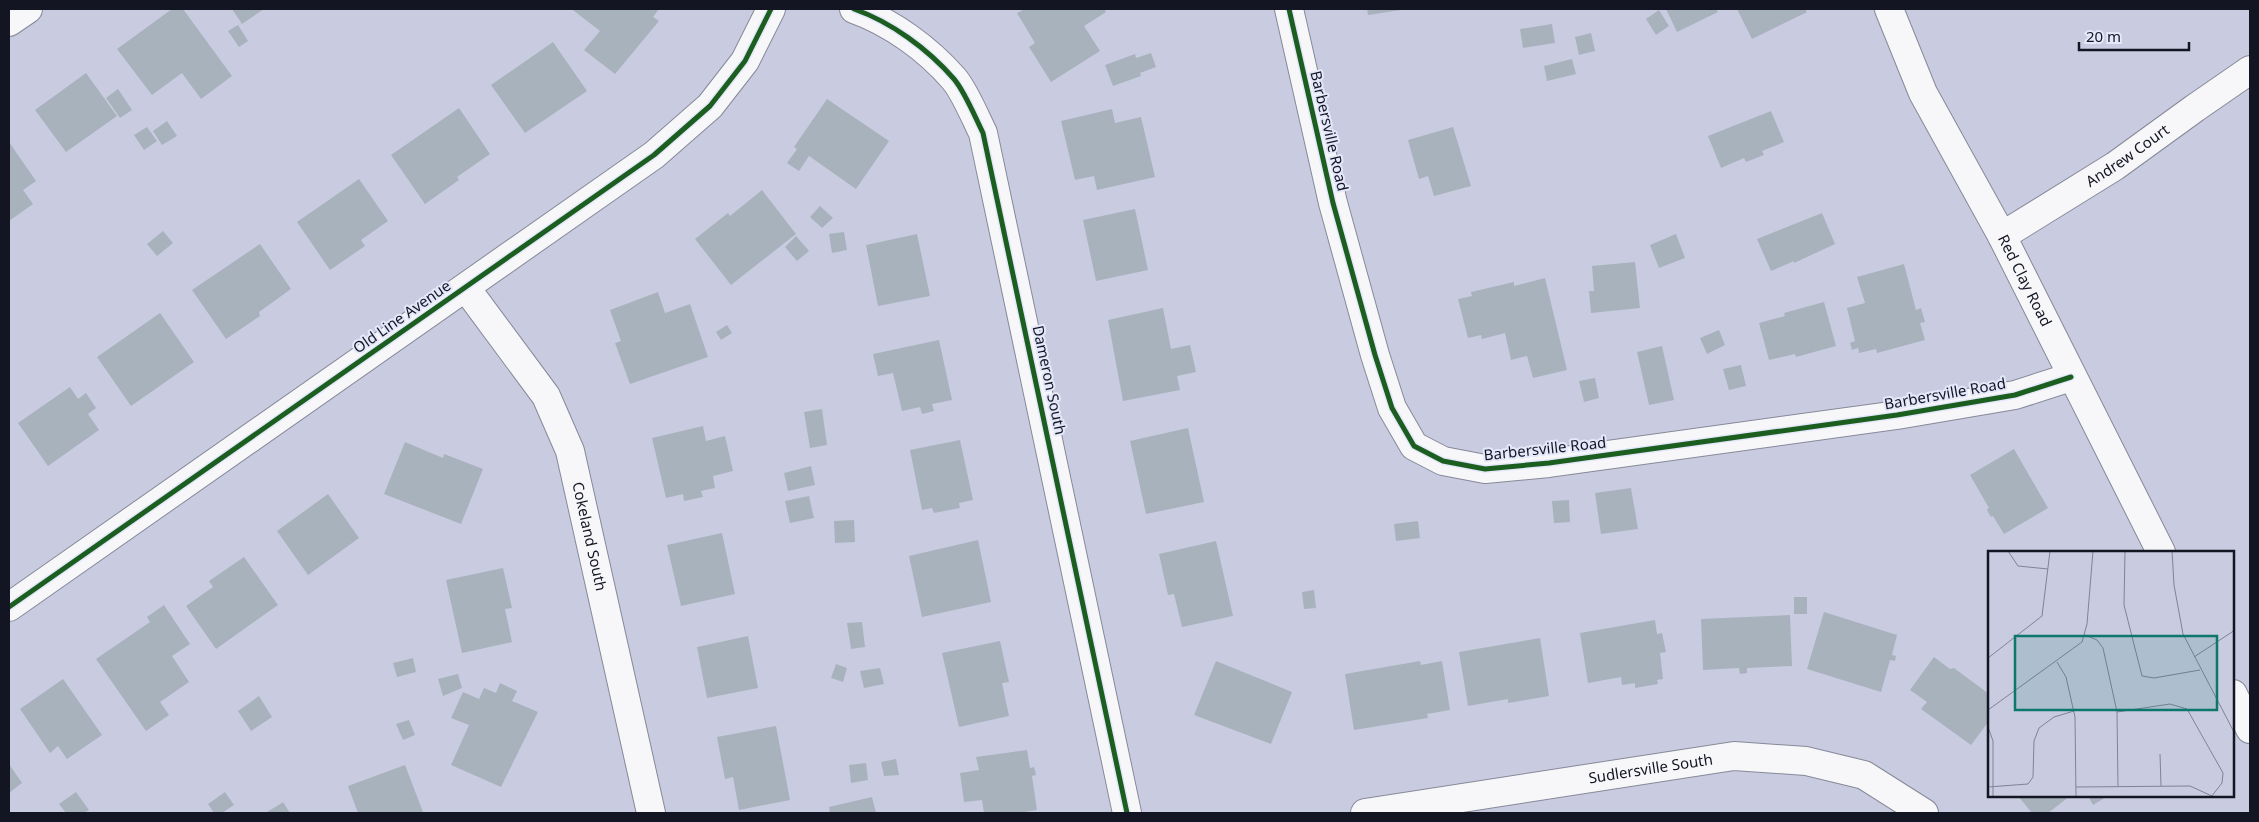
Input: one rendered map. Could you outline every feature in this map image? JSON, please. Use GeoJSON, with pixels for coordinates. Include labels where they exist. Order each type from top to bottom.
{"type":"FeatureCollection","features":[{"type":"Feature","properties":{"kind":"street"},"geometry":{"type":"LineString","coordinates":[[9,22],[28,9]]}},
{"type":"Feature","properties":{"kind":"street","name":"Old Line Avenue"},"geometry":{"type":"LineString","coordinates":[[9,607],[654,155],[710,106],[746,61],[770,9]]}},
{"type":"Feature","properties":{"kind":"street","name":"Dameron South"},"geometry":{"type":"LineString","coordinates":[[854,9],[865,13],[911,39],[955,80],[983,133],[1128,813]]}},
{"type":"Feature","properties":{"kind":"street","name":"Barbersville Road"},"geometry":{"type":"LineString","coordinates":[[1289,9],[1333,202],[1375,355],[1390,399],[1414,446],[1443,461],[1485,469],[1549,463],[1897,415],[2015,395],[2072,377]]}},
{"type":"Feature","properties":{"kind":"street","name":"Red Clay Road"},"geometry":{"type":"LineString","coordinates":[[1888,9],[1923,93],[2002,236],[2159,551]]}},
{"type":"Feature","properties":{"kind":"street","name":"Andrew Court"},"geometry":{"type":"LineString","coordinates":[[2002,236],[2115,166],[2250,70]]}},
{"type":"Feature","properties":{"kind":"street","name":"Cokeland South"},"geometry":{"type":"LineString","coordinates":[[466,288],[546,396],[570,451],[651,813]]}},
{"type":"Feature","properties":{"kind":"street"},"geometry":{"type":"LineString","coordinates":[[2234,696],[2250,728]]}},
{"type":"Feature","properties":{"kind":"street","name":"Sudlersville South"},"geometry":{"type":"LineString","coordinates":[[1365,813],[1734,756],[1806,760],[1864,775],[1924,813]]}},
{"type":"Feature","properties":{"kind":"building"},"geometry":{"type":"Polygon","coordinates":[[[172,9],[183,9],[232,76],[201,99],[182,73],[152,95],[117,49],[172,9]]]}},
{"type":"Feature","properties":{"kind":"building"},"geometry":{"type":"Polygon","coordinates":[[[232,9],[264,9],[242,24],[232,9]]]}},
{"type":"Feature","properties":{"kind":"building"},"geometry":{"type":"Polygon","coordinates":[[[659,9],[653,17],[659,21],[615,74],[584,50],[600,31],[573,10],[659,9]]]}},
{"type":"Feature","properties":{"kind":"building"},"geometry":{"type":"Polygon","coordinates":[[[1025,9],[1104,9],[1106,12],[1084,26],[1100,51],[1051,82],[1029,47],[1035,43],[1017,13],[1025,9]]]}},
{"type":"Feature","properties":{"kind":"building"},"geometry":{"type":"Polygon","coordinates":[[[1367,9],[1401,9],[1401,10],[1368,15],[1367,9]]]}},
{"type":"Feature","properties":{"kind":"building"},"geometry":{"type":"Polygon","coordinates":[[[1666,9],[1716,9],[1718,12],[1677,32],[1666,9]]]}},
{"type":"Feature","properties":{"kind":"building"},"geometry":{"type":"Polygon","coordinates":[[[1737,9],[1805,9],[1807,12],[1752,39],[1737,9]]]}},
{"type":"Feature","properties":{"kind":"building"},"geometry":{"type":"Polygon","coordinates":[[[1659,10],[1669,26],[1656,35],[1646,19],[1659,10]]]}},
{"type":"Feature","properties":{"kind":"building"},"geometry":{"type":"Polygon","coordinates":[[[1552,24],[1555,43],[1523,48],[1520,29],[1552,24]]]}},
{"type":"Feature","properties":{"kind":"building"},"geometry":{"type":"Polygon","coordinates":[[[238,25],[248,41],[239,47],[228,31],[238,25]]]}},
{"type":"Feature","properties":{"kind":"building"},"geometry":{"type":"Polygon","coordinates":[[[1591,33],[1595,51],[1579,55],[1575,37],[1591,33]]]}},
{"type":"Feature","properties":{"kind":"building"},"geometry":{"type":"Polygon","coordinates":[[[553,42],[587,91],[525,133],[491,85],[553,42]]]}},
{"type":"Feature","properties":{"kind":"building"},"geometry":{"type":"Polygon","coordinates":[[[1151,53],[1156,67],[1140,73],[1141,76],[1113,86],[1105,65],[1135,54],[1136,58],[1151,53]]]}},
{"type":"Feature","properties":{"kind":"building"},"geometry":{"type":"Polygon","coordinates":[[[1572,59],[1576,74],[1547,81],[1544,66],[1572,59]]]}},
{"type":"Feature","properties":{"kind":"building"},"geometry":{"type":"Polygon","coordinates":[[[86,73],[117,116],[66,152],[35,110],[86,73]]]}},
{"type":"Feature","properties":{"kind":"building"},"geometry":{"type":"Polygon","coordinates":[[[118,89],[132,110],[120,118],[106,98],[118,89]]]}},
{"type":"Feature","properties":{"kind":"building"},"geometry":{"type":"Polygon","coordinates":[[[827,99],[889,141],[856,189],[809,156],[799,171],[787,163],[797,149],[794,147],[827,99]]]}},
{"type":"Feature","properties":{"kind":"building"},"geometry":{"type":"Polygon","coordinates":[[[459,108],[490,154],[457,177],[459,180],[425,204],[391,155],[459,108]]]}},
{"type":"Feature","properties":{"kind":"building"},"geometry":{"type":"Polygon","coordinates":[[[1112,109],[1115,123],[1141,117],[1155,177],[1097,190],[1094,176],[1075,180],[1061,121],[1112,109]]]}},
{"type":"Feature","properties":{"kind":"building"},"geometry":{"type":"Polygon","coordinates":[[[1771,111],[1784,142],[1762,151],[1764,155],[1746,162],[1744,158],[1721,168],[1708,136],[1771,111]]]}},
{"type":"Feature","properties":{"kind":"building"},"geometry":{"type":"Polygon","coordinates":[[[167,121],[177,136],[162,145],[153,131],[167,121]]]}},
{"type":"Feature","properties":{"kind":"building"},"geometry":{"type":"Polygon","coordinates":[[[147,127],[157,141],[144,150],[134,135],[147,127]]]}},
{"type":"Feature","properties":{"kind":"building"},"geometry":{"type":"Polygon","coordinates":[[[1453,127],[1471,186],[1434,196],[1428,176],[1419,179],[1408,140],[1453,127]]]}},
{"type":"Feature","properties":{"kind":"building"},"geometry":{"type":"Polygon","coordinates":[[[9,142],[36,181],[23,190],[33,204],[9,221],[9,142]]]}},
{"type":"Feature","properties":{"kind":"building"},"geometry":{"type":"Polygon","coordinates":[[[359,179],[388,221],[361,240],[365,246],[330,270],[297,222],[359,179]]]}},
{"type":"Feature","properties":{"kind":"building"},"geometry":{"type":"Polygon","coordinates":[[[762,190],[796,234],[731,285],[695,239],[728,213],[730,216],[762,190]]]}},
{"type":"Feature","properties":{"kind":"building"},"geometry":{"type":"Polygon","coordinates":[[[820,206],[833,218],[822,228],[810,217],[820,206]]]}},
{"type":"Feature","properties":{"kind":"building"},"geometry":{"type":"Polygon","coordinates":[[[1135,209],[1148,270],[1096,281],[1083,220],[1135,209]]]}},
{"type":"Feature","properties":{"kind":"building"},"geometry":{"type":"Polygon","coordinates":[[[1822,213],[1835,244],[1794,263],[1794,261],[1771,271],[1757,239],[1822,213]]]}},
{"type":"Feature","properties":{"kind":"building"},"geometry":{"type":"Polygon","coordinates":[[[163,231],[173,243],[157,256],[147,244],[163,231]]]}},
{"type":"Feature","properties":{"kind":"building"},"geometry":{"type":"Polygon","coordinates":[[[844,232],[847,250],[832,253],[829,234],[844,232]]]}},
{"type":"Feature","properties":{"kind":"building"},"geometry":{"type":"Polygon","coordinates":[[[917,234],[930,296],[878,306],[866,245],[917,234]]]}},
{"type":"Feature","properties":{"kind":"building"},"geometry":{"type":"Polygon","coordinates":[[[1676,234],[1685,258],[1659,268],[1650,245],[1676,234]]]}},
{"type":"Feature","properties":{"kind":"building"},"geometry":{"type":"Polygon","coordinates":[[[796,236],[809,251],[797,261],[785,247],[796,236]]]}},
{"type":"Feature","properties":{"kind":"building"},"geometry":{"type":"Polygon","coordinates":[[[260,244],[291,289],[259,312],[260,316],[226,339],[192,290],[260,244]]]}},
{"type":"Feature","properties":{"kind":"building"},"geometry":{"type":"Polygon","coordinates":[[[1635,262],[1640,308],[1591,313],[1589,291],[1594,291],[1592,266],[1635,262]]]}},
{"type":"Feature","properties":{"kind":"building"},"geometry":{"type":"Polygon","coordinates":[[[1904,264],[1916,310],[1921,308],[1925,322],[1920,323],[1925,340],[1877,353],[1876,349],[1859,353],[1858,348],[1852,350],[1850,343],[1855,341],[1847,308],[1865,303],[1857,277],[1904,264]]]}},
{"type":"Feature","properties":{"kind":"building"},"geometry":{"type":"Polygon","coordinates":[[[1545,278],[1567,370],[1533,378],[1527,356],[1511,360],[1505,333],[1482,339],[1481,335],[1468,338],[1458,299],[1472,296],[1471,292],[1514,282],[1514,286],[1545,278]]]}},
{"type":"Feature","properties":{"kind":"building"},"geometry":{"type":"Polygon","coordinates":[[[658,292],[665,313],[690,304],[708,357],[630,384],[615,343],[621,341],[610,310],[658,292]]]}},
{"type":"Feature","properties":{"kind":"building"},"geometry":{"type":"Polygon","coordinates":[[[1824,302],[1836,346],[1796,357],[1795,354],[1769,360],[1759,323],[1785,316],[1784,313],[1824,302]]]}},
{"type":"Feature","properties":{"kind":"building"},"geometry":{"type":"Polygon","coordinates":[[[1163,308],[1171,349],[1190,345],[1196,372],[1177,376],[1180,390],[1123,401],[1108,320],[1163,308]]]}},
{"type":"Feature","properties":{"kind":"building"},"geometry":{"type":"Polygon","coordinates":[[[160,313],[194,362],[131,406],[97,357],[160,313]]]}},
{"type":"Feature","properties":{"kind":"building"},"geometry":{"type":"Polygon","coordinates":[[[727,325],[732,333],[721,340],[716,332],[727,325]]]}},
{"type":"Feature","properties":{"kind":"building"},"geometry":{"type":"Polygon","coordinates":[[[1719,330],[1725,345],[1707,354],[1700,338],[1719,330]]]}},
{"type":"Feature","properties":{"kind":"building"},"geometry":{"type":"Polygon","coordinates":[[[939,340],[952,400],[932,404],[934,411],[922,414],[920,407],[902,411],[893,373],[878,376],[873,354],[939,340]]]}},
{"type":"Feature","properties":{"kind":"building"},"geometry":{"type":"Polygon","coordinates":[[[1662,346],[1674,400],[1649,405],[1637,352],[1662,346]]]}},
{"type":"Feature","properties":{"kind":"building"},"geometry":{"type":"Polygon","coordinates":[[[1741,365],[1746,386],[1729,390],[1723,369],[1741,365]]]}},
{"type":"Feature","properties":{"kind":"building"},"geometry":{"type":"Polygon","coordinates":[[[1595,378],[1599,398],[1584,402],[1579,381],[1595,378]]]}},
{"type":"Feature","properties":{"kind":"building"},"geometry":{"type":"Polygon","coordinates":[[[70,387],[78,399],[86,393],[96,408],[88,414],[99,430],[48,466],[18,423],[70,387]]]}},
{"type":"Feature","properties":{"kind":"building"},"geometry":{"type":"Polygon","coordinates":[[[822,409],[827,445],[810,448],[804,412],[822,409]]]}},
{"type":"Feature","properties":{"kind":"building"},"geometry":{"type":"Polygon","coordinates":[[[703,426],[706,441],[725,436],[733,471],[713,476],[715,488],[701,491],[703,497],[684,501],[683,494],[666,498],[652,438],[703,426]]]}},
{"type":"Feature","properties":{"kind":"building"},"geometry":{"type":"Polygon","coordinates":[[[1188,428],[1204,502],[1146,514],[1130,441],[1188,428]]]}},
{"type":"Feature","properties":{"kind":"building"},"geometry":{"type":"Polygon","coordinates":[[[960,440],[973,500],[959,503],[960,508],[934,513],[932,508],[922,510],[910,450],[960,440]]]}},
{"type":"Feature","properties":{"kind":"building"},"geometry":{"type":"Polygon","coordinates":[[[405,442],[443,458],[444,454],[483,469],[461,524],[384,494],[405,442]]]}},
{"type":"Feature","properties":{"kind":"building"},"geometry":{"type":"Polygon","coordinates":[[[2014,449],[2048,508],[2004,534],[1993,516],[1991,517],[1988,512],[1987,509],[1989,508],[1970,475],[2014,449]]]}},
{"type":"Feature","properties":{"kind":"building"},"geometry":{"type":"Polygon","coordinates":[[[811,466],[815,485],[788,491],[784,473],[811,466]]]}},
{"type":"Feature","properties":{"kind":"building"},"geometry":{"type":"Polygon","coordinates":[[[1631,488],[1638,529],[1601,534],[1595,493],[1631,488]]]}},
{"type":"Feature","properties":{"kind":"building"},"geometry":{"type":"Polygon","coordinates":[[[328,494],[359,538],[308,575],[277,531],[328,494]]]}},
{"type":"Feature","properties":{"kind":"building"},"geometry":{"type":"Polygon","coordinates":[[[809,496],[814,518],[790,523],[785,501],[809,496]]]}},
{"type":"Feature","properties":{"kind":"building"},"geometry":{"type":"Polygon","coordinates":[[[1569,500],[1570,522],[1554,523],[1552,501],[1569,500]]]}},
{"type":"Feature","properties":{"kind":"building"},"geometry":{"type":"Polygon","coordinates":[[[854,520],[855,542],[835,543],[834,521],[854,520]]]}},
{"type":"Feature","properties":{"kind":"building"},"geometry":{"type":"Polygon","coordinates":[[[1418,521],[1420,538],[1396,541],[1394,524],[1418,521]]]}},
{"type":"Feature","properties":{"kind":"building"},"geometry":{"type":"Polygon","coordinates":[[[722,533],[735,594],[681,606],[667,545],[722,533]]]}},
{"type":"Feature","properties":{"kind":"building"},"geometry":{"type":"Polygon","coordinates":[[[978,540],[991,602],[922,617],[909,556],[978,540]]]}},
{"type":"Feature","properties":{"kind":"building"},"geometry":{"type":"Polygon","coordinates":[[[1216,541],[1233,616],[1182,627],[1174,594],[1168,595],[1159,554],[1216,541]]]}},
{"type":"Feature","properties":{"kind":"building"},"geometry":{"type":"Polygon","coordinates":[[[244,557],[278,605],[216,649],[186,606],[213,587],[209,581],[244,557]]]}},
{"type":"Feature","properties":{"kind":"building"},"geometry":{"type":"Polygon","coordinates":[[[503,568],[512,608],[505,609],[512,642],[462,653],[446,580],[503,568]]]}},
{"type":"Feature","properties":{"kind":"building"},"geometry":{"type":"Polygon","coordinates":[[[1314,590],[1316,608],[1304,609],[1302,592],[1314,590]]]}},
{"type":"Feature","properties":{"kind":"building"},"geometry":{"type":"Polygon","coordinates":[[[1794,597],[1807,597],[1807,614],[1794,614],[1794,597]]]}},
{"type":"Feature","properties":{"kind":"building"},"geometry":{"type":"Polygon","coordinates":[[[164,605],[190,644],[172,656],[189,682],[160,702],[169,715],[146,731],[96,659],[150,622],[147,617],[164,605]]]}},
{"type":"Feature","properties":{"kind":"building"},"geometry":{"type":"Polygon","coordinates":[[[1824,612],[1897,635],[1892,655],[1896,656],[1895,661],[1890,660],[1881,692],[1807,669],[1824,612]]]}},
{"type":"Feature","properties":{"kind":"building"},"geometry":{"type":"Polygon","coordinates":[[[1790,615],[1792,666],[1747,668],[1747,673],[1740,674],[1739,668],[1703,670],[1701,619],[1790,615]]]}},
{"type":"Feature","properties":{"kind":"building"},"geometry":{"type":"Polygon","coordinates":[[[1655,620],[1657,634],[1662,633],[1666,652],[1660,653],[1663,679],[1657,680],[1658,684],[1635,688],[1635,683],[1622,685],[1621,677],[1588,683],[1580,633],[1655,620]]]}},
{"type":"Feature","properties":{"kind":"building"},"geometry":{"type":"Polygon","coordinates":[[[862,622],[865,647],[851,649],[847,623],[862,622]]]}},
{"type":"Feature","properties":{"kind":"building"},"geometry":{"type":"Polygon","coordinates":[[[748,636],[758,688],[707,698],[697,647],[748,636]]]}},
{"type":"Feature","properties":{"kind":"building"},"geometry":{"type":"Polygon","coordinates":[[[1540,638],[1549,696],[1508,703],[1508,699],[1468,706],[1459,652],[1540,638]]]}},
{"type":"Feature","properties":{"kind":"building"},"geometry":{"type":"Polygon","coordinates":[[[1000,641],[1009,682],[1002,683],[1009,716],[959,727],[942,653],[1000,641]]]}},
{"type":"Feature","properties":{"kind":"building"},"geometry":{"type":"Polygon","coordinates":[[[1934,657],[1950,669],[1954,668],[1988,693],[1988,722],[1971,745],[1921,709],[1927,702],[1910,690],[1934,657]]]}},
{"type":"Feature","properties":{"kind":"building"},"geometry":{"type":"Polygon","coordinates":[[[413,658],[416,672],[397,677],[393,663],[413,658]]]}},
{"type":"Feature","properties":{"kind":"building"},"geometry":{"type":"Polygon","coordinates":[[[1216,661],[1292,692],[1271,744],[1194,715],[1216,661]]]}},
{"type":"Feature","properties":{"kind":"building"},"geometry":{"type":"Polygon","coordinates":[[[1420,661],[1421,665],[1442,661],[1450,710],[1427,714],[1428,718],[1354,730],[1345,674],[1420,661]]]}},
{"type":"Feature","properties":{"kind":"building"},"geometry":{"type":"Polygon","coordinates":[[[836,664],[847,668],[843,682],[831,678],[836,664]]]}},
{"type":"Feature","properties":{"kind":"building"},"geometry":{"type":"Polygon","coordinates":[[[880,668],[884,684],[864,688],[860,671],[880,668]]]}},
{"type":"Feature","properties":{"kind":"building"},"geometry":{"type":"Polygon","coordinates":[[[458,674],[462,688],[443,696],[438,679],[458,674]]]}},
{"type":"Feature","properties":{"kind":"building"},"geometry":{"type":"Polygon","coordinates":[[[63,679],[102,735],[67,759],[58,746],[50,753],[20,709],[63,679]]]}},
{"type":"Feature","properties":{"kind":"building"},"geometry":{"type":"Polygon","coordinates":[[[500,683],[517,691],[512,701],[538,712],[501,787],[451,765],[469,725],[451,718],[463,692],[479,699],[484,688],[496,693],[500,683]]]}},
{"type":"Feature","properties":{"kind":"building"},"geometry":{"type":"Polygon","coordinates":[[[259,696],[272,717],[251,731],[238,711],[259,696]]]}},
{"type":"Feature","properties":{"kind":"building"},"geometry":{"type":"Polygon","coordinates":[[[409,720],[415,735],[403,740],[396,724],[409,720]]]}},
{"type":"Feature","properties":{"kind":"building"},"geometry":{"type":"Polygon","coordinates":[[[776,726],[790,800],[739,810],[733,777],[725,779],[717,737],[776,726]]]}},
{"type":"Feature","properties":{"kind":"building"},"geometry":{"type":"Polygon","coordinates":[[[1027,750],[1030,768],[1034,767],[1036,775],[1032,776],[1037,810],[1018,813],[984,813],[982,800],[964,802],[960,773],[979,770],[976,757],[1027,750]]]}},
{"type":"Feature","properties":{"kind":"building"},"geometry":{"type":"Polygon","coordinates":[[[896,759],[899,775],[884,776],[881,762],[896,759]]]}},
{"type":"Feature","properties":{"kind":"building"},"geometry":{"type":"Polygon","coordinates":[[[866,763],[868,780],[851,783],[849,765],[866,763]]]}},
{"type":"Feature","properties":{"kind":"building"},"geometry":{"type":"Polygon","coordinates":[[[9,764],[22,783],[9,793],[9,764]]]}},
{"type":"Feature","properties":{"kind":"building"},"geometry":{"type":"Polygon","coordinates":[[[405,765],[423,812],[358,813],[348,786],[405,765]]]}},
{"type":"Feature","properties":{"kind":"building"},"geometry":{"type":"Polygon","coordinates":[[[76,792],[89,810],[84,813],[66,813],[59,804],[76,792]]]}},
{"type":"Feature","properties":{"kind":"building"},"geometry":{"type":"Polygon","coordinates":[[[225,792],[234,805],[222,813],[214,813],[208,804],[225,792]]]}},
{"type":"Feature","properties":{"kind":"building"},"geometry":{"type":"Polygon","coordinates":[[[872,797],[876,813],[830,813],[829,807],[872,797]]]}},
{"type":"Feature","properties":{"kind":"building"},"geometry":{"type":"Polygon","coordinates":[[[2019,797],[2069,797],[2048,813],[2032,813],[2019,797]]]}},
{"type":"Feature","properties":{"kind":"building"},"geometry":{"type":"Polygon","coordinates":[[[2089,797],[2106,797],[2093,805],[2089,797]]]}},
{"type":"Feature","properties":{"kind":"building"},"geometry":{"type":"Polygon","coordinates":[[[282,803],[290,813],[265,813],[282,803]]]}},
{"type":"Feature","properties":{"kind":"cycle path"},"geometry":{"type":"LineString","coordinates":[[9,607],[654,155],[710,106],[745,61],[771,9]]}},
{"type":"Feature","properties":{"kind":"cycle path"},"geometry":{"type":"LineString","coordinates":[[854,9],[882,21],[933,57],[954,79],[962,91],[983,133],[1127,813]]}},
{"type":"Feature","properties":{"kind":"cycle path"},"geometry":{"type":"LineString","coordinates":[[1289,9],[1333,203],[1375,355],[1392,408],[1414,446],[1443,461],[1485,469],[1549,463],[1897,415],[2015,395],[2071,377]]}}]}
